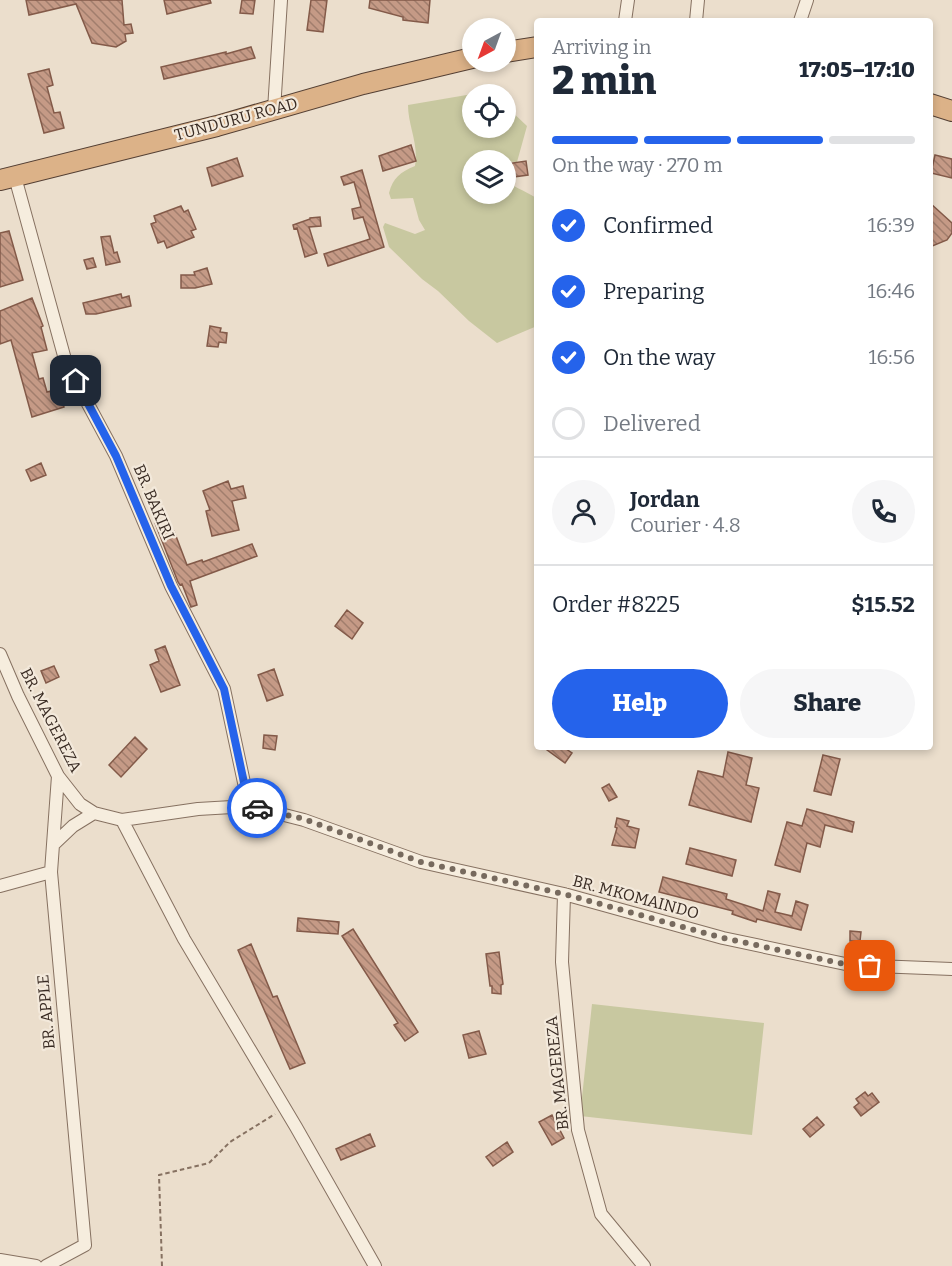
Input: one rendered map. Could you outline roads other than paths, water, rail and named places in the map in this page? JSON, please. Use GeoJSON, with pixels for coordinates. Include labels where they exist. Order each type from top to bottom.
{"type":"FeatureCollection","features":[{"type":"Feature","properties":{"kind":"highway"},"geometry":{"type":"LineString","coordinates":[[516,50],[534,47]]}},
{"type":"Feature","properties":{"kind":"highway","name":"TUNDURU ROAD"},"geometry":{"type":"LineString","coordinates":[[7,179],[217,126],[363,84],[462,60]]}},
{"type":"Feature","properties":{"kind":"highway"},"geometry":{"type":"LineString","coordinates":[[933,105],[952,111]]}},
{"type":"Feature","properties":{"kind":"street"},"geometry":{"type":"LineString","coordinates":[[274,110],[281,0]]}},
{"type":"Feature","properties":{"kind":"street"},"geometry":{"type":"LineString","coordinates":[[625,18],[628,0]]}},
{"type":"Feature","properties":{"kind":"street"},"geometry":{"type":"LineString","coordinates":[[696,18],[698,0]]}},
{"type":"Feature","properties":{"kind":"street"},"geometry":{"type":"LineString","coordinates":[[801,18],[807,0]]}},
{"type":"Feature","properties":{"kind":"street","name":"BR. BAKIRI"},"geometry":{"type":"LineString","coordinates":[[7,179],[66,363],[116,456],[171,586],[224,689],[249,806]]}},
{"type":"Feature","properties":{"kind":"street","name":"BR. MAGEREZA"},"geometry":{"type":"LineString","coordinates":[[0,654],[58,776],[81,804],[94,813],[122,820],[198,809],[249,806]]}},
{"type":"Feature","properties":{"kind":"street","name":"BR. APPLE"},"geometry":{"type":"LineString","coordinates":[[46,1266],[85,1245],[51,872],[58,776]]}},
{"type":"Feature","properties":{"kind":"street","name":"BR. MKOMAINDO"},"geometry":{"type":"LineString","coordinates":[[249,806],[304,819],[421,862],[564,894],[723,938],[849,965],[952,969]]}},
{"type":"Feature","properties":{"kind":"street"},"geometry":{"type":"LineString","coordinates":[[54,844],[73,826],[94,813]]}},
{"type":"Feature","properties":{"kind":"street"},"geometry":{"type":"LineString","coordinates":[[122,820],[184,939],[285,1107],[375,1266]]}},
{"type":"Feature","properties":{"kind":"street"},"geometry":{"type":"LineString","coordinates":[[0,886],[51,872]]}},
{"type":"Feature","properties":{"kind":"street","name":"BR. MAGEREZA"},"geometry":{"type":"LineString","coordinates":[[564,894],[562,962],[578,1130],[601,1214],[644,1266]]}},
{"type":"Feature","properties":{"kind":"street"},"geometry":{"type":"LineString","coordinates":[[0,1260],[36,1266]]}}]}
